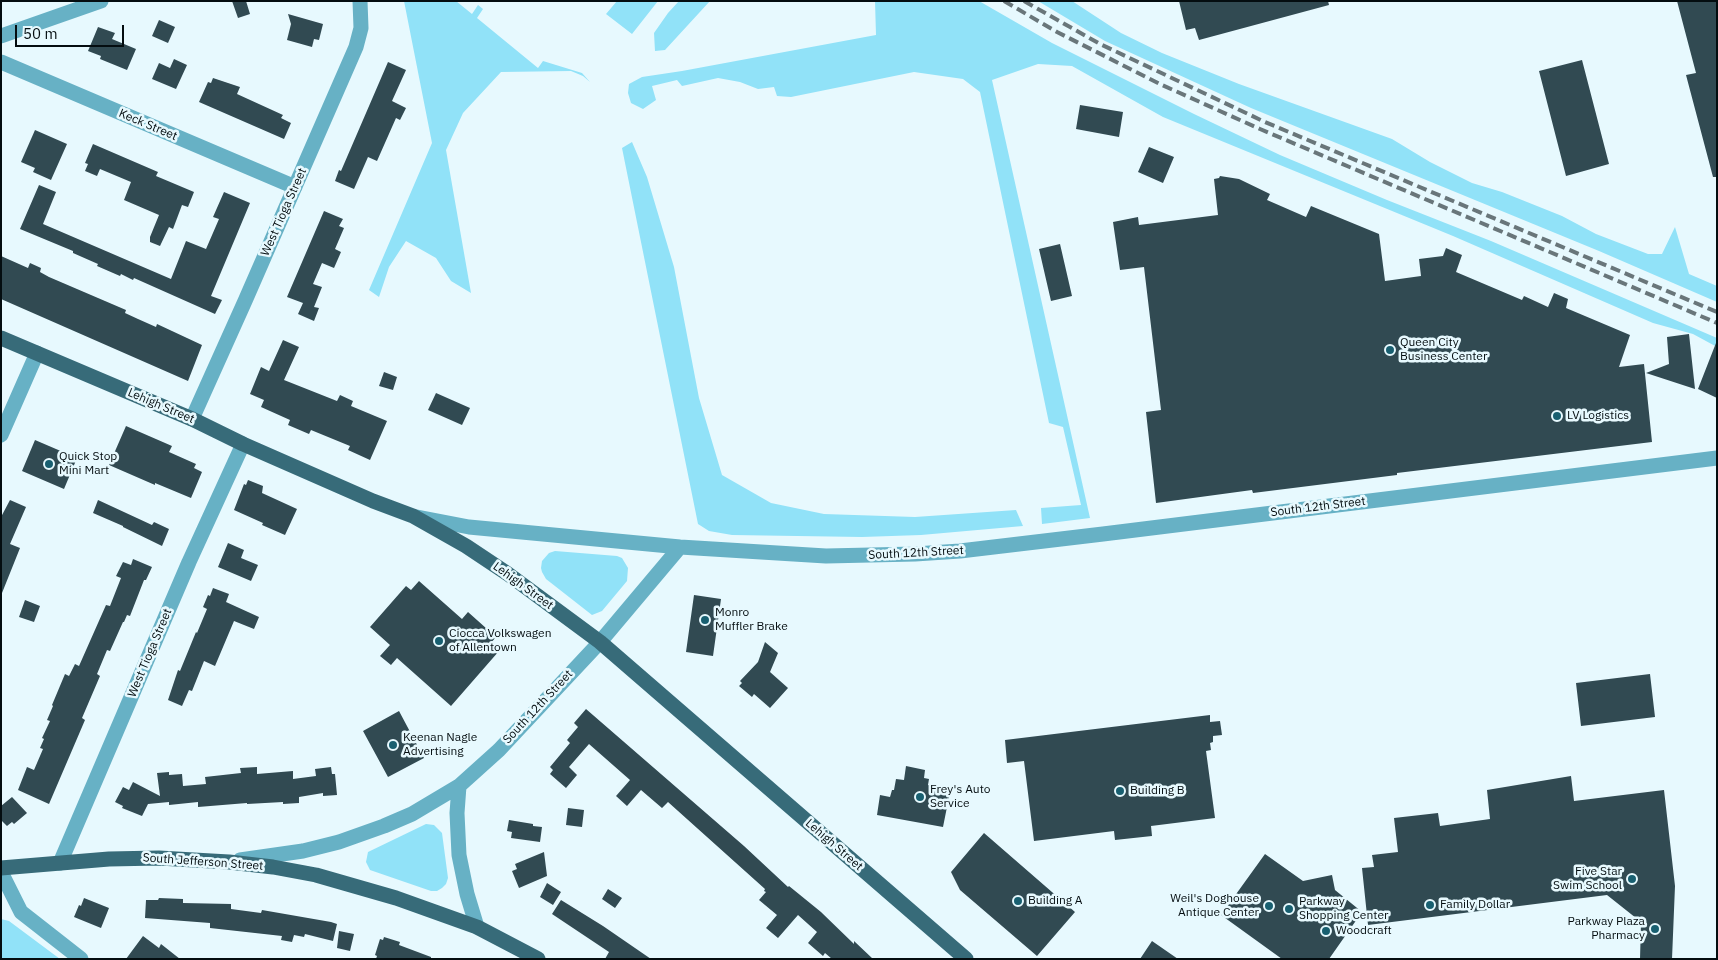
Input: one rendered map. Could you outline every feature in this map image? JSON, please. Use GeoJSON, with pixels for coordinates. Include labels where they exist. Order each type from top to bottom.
{"type":"FeatureCollection","features":[{"type":"Feature","properties":{"kind":"main road","name":"Lehigh Street"},"geometry":{"type":"LineString","coordinates":[[1,338],[413,516],[466,546],[508,574],[600,642],[966,959]]}},
{"type":"Feature","properties":{"kind":"main road","name":"South Jefferson Street"},"geometry":{"type":"LineString","coordinates":[[1,868],[109,859],[159,858],[229,862],[273,867],[359,886],[477,927],[538,959]]}},
{"type":"Feature","properties":{"kind":"street"},"geometry":{"type":"LineString","coordinates":[[1,36],[101,1]]}},
{"type":"Feature","properties":{"kind":"street","name":"West Tioga Street"},"geometry":{"type":"LineString","coordinates":[[192,419],[356,47],[361,28],[360,1]]}},
{"type":"Feature","properties":{"kind":"street","name":"Keck Street"},"geometry":{"type":"LineString","coordinates":[[1,62],[295,187]]}},
{"type":"Feature","properties":{"kind":"street"},"geometry":{"type":"LineString","coordinates":[[1,435],[37,353]]}},
{"type":"Feature","properties":{"kind":"street","name":"West Tioga Street"},"geometry":{"type":"LineString","coordinates":[[60,863],[189,562],[244,444]]}},
{"type":"Feature","properties":{"kind":"street","name":"South 12th Street"},"geometry":{"type":"LineString","coordinates":[[229,862],[266,857],[339,842],[398,820],[460,786],[499,750],[600,642],[680,547],[826,556],[960,551],[1717,458]]}},
{"type":"Feature","properties":{"kind":"street"},"geometry":{"type":"LineString","coordinates":[[413,516],[469,527],[680,547]]}},
{"type":"Feature","properties":{"kind":"street"},"geometry":{"type":"LineString","coordinates":[[460,786],[457,813],[460,855],[466,894],[477,927]]}},
{"type":"Feature","properties":{"kind":"street"},"geometry":{"type":"LineString","coordinates":[[1,872],[20,912],[81,959]]}},
{"type":"Feature","properties":{"kind":"shaded area"},"geometry":{"type":"Polygon","coordinates":[[[404,1],[456,1],[472,14],[478,5],[483,9],[477,18],[538,68],[543,61],[582,73],[590,82],[583,76],[571,71],[501,72],[463,113],[446,150],[471,293],[451,281],[436,258],[406,241],[389,267],[379,297],[369,290],[432,143],[404,1]]]}},
{"type":"Feature","properties":{"kind":"shaded area"},"geometry":{"type":"Polygon","coordinates":[[[617,1],[658,1],[632,34],[606,14],[617,1]]]}},
{"type":"Feature","properties":{"kind":"shaded area"},"geometry":{"type":"Polygon","coordinates":[[[679,1],[710,1],[665,50],[655,51],[654,33],[679,1]]]}},
{"type":"Feature","properties":{"kind":"shaded area"},"geometry":{"type":"Polygon","coordinates":[[[875,1],[979,1],[1052,43],[1280,155],[1491,241],[1717,338],[1717,347],[1693,334],[1653,323],[1453,236],[1163,117],[1072,66],[1038,64],[992,80],[1090,518],[1042,524],[1041,508],[1081,505],[1063,427],[1049,423],[980,92],[963,79],[914,72],[791,97],[777,96],[774,87],[758,89],[740,82],[718,78],[682,86],[677,80],[652,86],[656,100],[643,109],[631,103],[628,93],[629,84],[642,77],[876,35],[875,1]]]}},
{"type":"Feature","properties":{"kind":"shaded area"},"geometry":{"type":"Polygon","coordinates":[[[1038,1],[1072,1],[1121,33],[1162,53],[1239,84],[1392,139],[1430,162],[1472,183],[1502,192],[1562,216],[1596,234],[1648,254],[1662,254],[1675,227],[1689,274],[1717,286],[1717,302],[1599,251],[1251,108],[1105,41],[1038,1]]]}},
{"type":"Feature","properties":{"kind":"shaded area"},"geometry":{"type":"Polygon","coordinates":[[[632,142],[647,177],[674,267],[699,398],[722,475],[771,503],[824,514],[915,517],[1016,510],[1023,526],[921,535],[862,537],[732,535],[709,531],[698,524],[622,148],[632,142]]]}},
{"type":"Feature","properties":{"kind":"shaded area"},"geometry":{"type":"Polygon","coordinates":[[[555,551],[622,558],[628,568],[627,581],[602,611],[592,615],[546,579],[541,568],[542,561],[549,553],[555,551]]]}},
{"type":"Feature","properties":{"kind":"shaded area"},"geometry":{"type":"Polygon","coordinates":[[[426,824],[434,825],[442,833],[448,878],[442,888],[437,891],[431,891],[370,870],[366,862],[368,852],[426,824]]]}},
{"type":"Feature","properties":{"kind":"shaded area"},"geometry":{"type":"Polygon","coordinates":[[[1,919],[9,921],[60,959],[1,959],[1,919]]]}},
{"type":"Feature","properties":{"kind":"building"},"geometry":{"type":"Polygon","coordinates":[[[232,1],[246,1],[250,14],[238,18],[232,1]]]}},
{"type":"Feature","properties":{"kind":"building"},"geometry":{"type":"Polygon","coordinates":[[[1179,1],[1328,1],[1329,5],[1199,40],[1195,28],[1186,30],[1179,1]]]}},
{"type":"Feature","properties":{"kind":"building"},"geometry":{"type":"Polygon","coordinates":[[[1677,1],[1717,1],[1717,177],[1713,177],[1686,75],[1696,73],[1677,1]]]}},
{"type":"Feature","properties":{"kind":"building"},"geometry":{"type":"Polygon","coordinates":[[[288,14],[323,24],[319,40],[314,39],[312,47],[287,40],[291,24],[288,14]]]}},
{"type":"Feature","properties":{"kind":"building"},"geometry":{"type":"Polygon","coordinates":[[[159,20],[175,27],[168,43],[152,36],[159,20]]]}},
{"type":"Feature","properties":{"kind":"building"},"geometry":{"type":"Polygon","coordinates":[[[98,27],[115,33],[112,39],[136,49],[127,70],[100,59],[101,56],[88,51],[98,27]]]}},
{"type":"Feature","properties":{"kind":"building"},"geometry":{"type":"Polygon","coordinates":[[[174,59],[187,65],[176,89],[152,79],[159,63],[170,68],[174,59]]]}},
{"type":"Feature","properties":{"kind":"building"},"geometry":{"type":"Polygon","coordinates":[[[1582,60],[1609,164],[1566,176],[1539,71],[1582,60]]]}},
{"type":"Feature","properties":{"kind":"building"},"geometry":{"type":"Polygon","coordinates":[[[388,62],[406,70],[392,101],[406,108],[400,120],[396,118],[377,161],[368,157],[354,189],[335,181],[388,62]]]}},
{"type":"Feature","properties":{"kind":"building"},"geometry":{"type":"Polygon","coordinates":[[[213,78],[240,87],[237,94],[283,115],[281,118],[291,123],[284,139],[199,102],[208,82],[211,83],[213,78]]]}},
{"type":"Feature","properties":{"kind":"building"},"geometry":{"type":"Polygon","coordinates":[[[1080,105],[1123,112],[1119,137],[1076,129],[1080,105]]]}},
{"type":"Feature","properties":{"kind":"building"},"geometry":{"type":"Polygon","coordinates":[[[35,130],[67,144],[51,180],[33,172],[35,168],[21,162],[35,130]]]}},
{"type":"Feature","properties":{"kind":"building"},"geometry":{"type":"Polygon","coordinates":[[[93,144],[158,172],[156,176],[194,192],[188,207],[182,205],[173,229],[169,227],[160,246],[150,242],[150,237],[159,215],[124,200],[131,182],[100,169],[97,176],[85,171],[88,164],[85,163],[93,144]]]}},
{"type":"Feature","properties":{"kind":"building"},"geometry":{"type":"Polygon","coordinates":[[[1149,147],[1174,157],[1163,183],[1138,172],[1149,147]]]}},
{"type":"Feature","properties":{"kind":"building","name":"Queen City Business Center"},"geometry":{"type":"Polygon","coordinates":[[[1220,176],[1239,179],[1270,194],[1267,200],[1306,217],[1311,206],[1379,234],[1385,281],[1421,276],[1419,259],[1443,256],[1446,248],[1462,255],[1456,272],[1522,300],[1524,296],[1548,307],[1554,293],[1568,299],[1566,308],[1630,335],[1619,367],[1644,364],[1652,442],[1397,473],[1397,475],[1253,493],[1252,490],[1156,503],[1146,412],[1161,410],[1144,267],[1120,270],[1113,222],[1138,217],[1139,225],[1218,215],[1214,179],[1220,176]]]}},
{"type":"Feature","properties":{"kind":"building"},"geometry":{"type":"Polygon","coordinates":[[[39,185],[56,192],[43,224],[171,279],[186,241],[206,249],[219,219],[213,217],[224,192],[250,203],[211,296],[222,300],[215,314],[134,278],[133,280],[121,274],[120,276],[97,266],[98,264],[73,253],[73,251],[20,229],[39,185]]]}},
{"type":"Feature","properties":{"kind":"building"},"geometry":{"type":"Polygon","coordinates":[[[324,211],[343,219],[339,226],[344,228],[335,249],[341,252],[334,268],[322,263],[313,284],[322,287],[314,307],[319,308],[314,321],[298,314],[303,303],[287,297],[324,211]]]}},
{"type":"Feature","properties":{"kind":"building"},"geometry":{"type":"Polygon","coordinates":[[[1060,244],[1072,296],[1051,301],[1039,249],[1060,244]]]}},
{"type":"Feature","properties":{"kind":"building"},"geometry":{"type":"Polygon","coordinates":[[[1,256],[28,268],[30,263],[41,268],[40,272],[49,277],[126,310],[125,313],[156,327],[157,324],[202,345],[188,381],[1,299],[1,256]]]}},
{"type":"Feature","properties":{"kind":"building"},"geometry":{"type":"Polygon","coordinates":[[[1689,334],[1695,389],[1646,373],[1669,364],[1667,337],[1689,334]]]}},
{"type":"Feature","properties":{"kind":"building"},"geometry":{"type":"Polygon","coordinates":[[[283,340],[299,347],[284,380],[337,401],[340,395],[353,401],[351,406],[387,421],[370,460],[348,450],[350,446],[311,430],[309,434],[288,425],[290,420],[261,407],[264,400],[250,394],[261,367],[269,371],[283,340]]]}},
{"type":"Feature","properties":{"kind":"building"},"geometry":{"type":"Polygon","coordinates":[[[1717,343],[1717,398],[1698,389],[1717,343]]]}},
{"type":"Feature","properties":{"kind":"building"},"geometry":{"type":"Polygon","coordinates":[[[384,372],[397,377],[393,390],[379,386],[384,372]]]}},
{"type":"Feature","properties":{"kind":"building"},"geometry":{"type":"Polygon","coordinates":[[[436,393],[470,408],[462,425],[428,410],[436,393]]]}},
{"type":"Feature","properties":{"kind":"building"},"geometry":{"type":"Polygon","coordinates":[[[126,426],[172,446],[169,452],[196,464],[194,468],[202,472],[191,498],[109,465],[126,426]]]}},
{"type":"Feature","properties":{"kind":"building","name":"Quick Stop Mini Mart"},"geometry":{"type":"Polygon","coordinates":[[[35,440],[77,458],[64,489],[22,471],[35,440]]]}},
{"type":"Feature","properties":{"kind":"building"},"geometry":{"type":"Polygon","coordinates":[[[248,480],[263,486],[262,493],[297,509],[285,535],[234,510],[244,484],[246,485],[248,480]]]}},
{"type":"Feature","properties":{"kind":"building"},"geometry":{"type":"Polygon","coordinates":[[[10,500],[26,507],[10,544],[20,548],[2,593],[1,517],[10,500]]]}},
{"type":"Feature","properties":{"kind":"building"},"geometry":{"type":"Polygon","coordinates":[[[98,500],[152,525],[154,522],[169,529],[162,546],[93,513],[98,500]]]}},
{"type":"Feature","properties":{"kind":"building"},"geometry":{"type":"Polygon","coordinates":[[[228,543],[244,550],[241,558],[258,565],[251,581],[218,567],[228,543]]]}},
{"type":"Feature","properties":{"kind":"building"},"geometry":{"type":"Polygon","coordinates":[[[133,559],[152,567],[146,580],[144,580],[130,616],[127,615],[123,622],[110,651],[107,650],[97,674],[100,676],[82,718],[85,720],[49,804],[18,790],[27,767],[34,770],[43,749],[40,748],[44,739],[42,738],[50,721],[47,720],[65,674],[69,676],[75,664],[79,666],[106,605],[110,606],[121,578],[116,576],[123,562],[131,565],[133,559]]]}},
{"type":"Feature","properties":{"kind":"building","name":"Ciocca Volkswagen of Allentown"},"geometry":{"type":"Polygon","coordinates":[[[419,581],[462,619],[468,612],[496,637],[490,644],[499,651],[451,706],[397,658],[391,665],[380,656],[390,645],[370,627],[406,586],[411,590],[419,581]]]}},
{"type":"Feature","properties":{"kind":"building"},"geometry":{"type":"Polygon","coordinates":[[[213,588],[229,594],[226,602],[259,617],[254,629],[234,621],[215,666],[204,661],[192,691],[189,690],[182,706],[168,700],[178,670],[180,671],[207,609],[203,607],[213,588]]]}},
{"type":"Feature","properties":{"kind":"building","name":"Monro Muffler Brake"},"geometry":{"type":"Polygon","coordinates":[[[694,595],[721,599],[713,656],[686,652],[694,595]]]}},
{"type":"Feature","properties":{"kind":"building"},"geometry":{"type":"Polygon","coordinates":[[[25,600],[40,606],[34,622],[19,617],[25,600]]]}},
{"type":"Feature","properties":{"kind":"building"},"geometry":{"type":"Polygon","coordinates":[[[765,642],[778,653],[770,672],[788,688],[770,708],[754,694],[752,697],[739,686],[742,683],[740,681],[758,662],[765,642]]]}},
{"type":"Feature","properties":{"kind":"building"},"geometry":{"type":"Polygon","coordinates":[[[1650,674],[1655,717],[1581,726],[1576,683],[1650,674]]]}},
{"type":"Feature","properties":{"kind":"building"},"geometry":{"type":"Polygon","coordinates":[[[586,709],[744,846],[788,887],[821,912],[854,944],[854,941],[873,959],[832,959],[825,953],[823,956],[808,943],[817,932],[798,915],[778,938],[766,928],[777,915],[759,900],[766,892],[764,891],[765,889],[668,802],[662,808],[641,790],[627,806],[616,796],[630,780],[589,744],[569,767],[577,775],[566,788],[550,774],[553,770],[550,767],[570,743],[567,740],[578,727],[574,723],[586,709]]]}},
{"type":"Feature","properties":{"kind":"building","name":"Keenan Nagle Advertising"},"geometry":{"type":"Polygon","coordinates":[[[399,711],[424,758],[388,777],[363,731],[399,711]]]}},
{"type":"Feature","properties":{"kind":"building","name":"Building B"},"geometry":{"type":"Polygon","coordinates":[[[1210,715],[1210,722],[1220,721],[1222,735],[1213,736],[1213,742],[1210,743],[1211,750],[1206,751],[1215,818],[1151,826],[1152,836],[1115,840],[1114,831],[1034,841],[1024,761],[1007,763],[1005,740],[1210,715]]]}},
{"type":"Feature","properties":{"kind":"building","name":"Frey's Auto Service"},"geometry":{"type":"Polygon","coordinates":[[[906,766],[925,770],[924,778],[929,779],[928,785],[937,787],[949,797],[943,827],[877,815],[880,795],[890,797],[892,790],[894,790],[896,779],[904,780],[906,766]]]}},
{"type":"Feature","properties":{"kind":"building"},"geometry":{"type":"Polygon","coordinates":[[[257,767],[257,774],[293,771],[293,779],[316,776],[315,769],[331,767],[332,774],[335,774],[337,795],[323,796],[323,793],[299,797],[299,803],[283,804],[283,802],[247,803],[198,807],[198,802],[169,805],[169,802],[148,804],[142,816],[122,808],[123,806],[115,802],[123,787],[129,790],[133,782],[160,796],[157,773],[169,772],[169,775],[182,774],[183,786],[206,784],[205,777],[241,773],[240,768],[257,767]]]}},
{"type":"Feature","properties":{"kind":"building"},"geometry":{"type":"Polygon","coordinates":[[[1571,776],[1574,801],[1664,790],[1675,886],[1672,959],[1640,959],[1641,922],[1607,895],[1368,925],[1362,868],[1374,867],[1372,855],[1398,852],[1394,818],[1438,813],[1440,826],[1490,819],[1487,790],[1571,776]]]}},
{"type":"Feature","properties":{"kind":"building"},"geometry":{"type":"Polygon","coordinates":[[[12,797],[27,813],[14,824],[12,822],[7,826],[1,820],[1,806],[12,797]]]}},
{"type":"Feature","properties":{"kind":"building"},"geometry":{"type":"Polygon","coordinates":[[[568,808],[584,810],[582,827],[566,825],[568,808]]]}},
{"type":"Feature","properties":{"kind":"building"},"geometry":{"type":"Polygon","coordinates":[[[509,820],[542,827],[540,842],[511,838],[512,832],[507,831],[509,820]]]}},
{"type":"Feature","properties":{"kind":"building","name":"Building A"},"geometry":{"type":"Polygon","coordinates":[[[984,833],[1075,912],[1037,956],[960,890],[951,872],[984,833]]]}},
{"type":"Feature","properties":{"kind":"building"},"geometry":{"type":"Polygon","coordinates":[[[544,852],[547,876],[519,888],[512,871],[517,869],[515,864],[544,852]]]}},
{"type":"Feature","properties":{"kind":"building","name":"Parkway Shopping Center"},"geometry":{"type":"Polygon","coordinates":[[[1265,854],[1303,881],[1332,875],[1335,890],[1362,912],[1329,959],[1282,959],[1221,915],[1265,854]]]}},
{"type":"Feature","properties":{"kind":"building"},"geometry":{"type":"Polygon","coordinates":[[[547,883],[561,892],[553,905],[540,897],[547,883]]]}},
{"type":"Feature","properties":{"kind":"building"},"geometry":{"type":"Polygon","coordinates":[[[608,889],[622,898],[615,908],[602,899],[608,889]]]}},
{"type":"Feature","properties":{"kind":"building"},"geometry":{"type":"Polygon","coordinates":[[[84,898],[109,908],[101,928],[74,917],[84,898]]]}},
{"type":"Feature","properties":{"kind":"building"},"geometry":{"type":"Polygon","coordinates":[[[159,898],[183,899],[183,903],[231,904],[231,909],[261,913],[262,910],[337,924],[333,941],[305,934],[304,937],[294,935],[292,942],[281,940],[282,936],[210,928],[210,923],[145,918],[146,900],[158,900],[159,898]]]}},
{"type":"Feature","properties":{"kind":"building"},"geometry":{"type":"Polygon","coordinates":[[[561,900],[651,959],[605,959],[609,952],[552,914],[561,900]]]}},
{"type":"Feature","properties":{"kind":"building"},"geometry":{"type":"Polygon","coordinates":[[[339,931],[354,934],[350,951],[337,948],[339,931]]]}},
{"type":"Feature","properties":{"kind":"building"},"geometry":{"type":"Polygon","coordinates":[[[143,936],[159,948],[161,944],[180,959],[126,959],[143,936]]]}},
{"type":"Feature","properties":{"kind":"building"},"geometry":{"type":"Polygon","coordinates":[[[384,937],[400,942],[399,945],[431,957],[431,959],[376,959],[377,956],[375,955],[380,939],[383,940],[384,937]]]}},
{"type":"Feature","properties":{"kind":"building"},"geometry":{"type":"Polygon","coordinates":[[[1152,941],[1178,959],[1140,959],[1152,941]]]}},
{"type":"Feature","properties":{"kind":"railway"},"geometry":{"type":"LineString","coordinates":[[1004,1],[1057,32],[1162,85],[1260,129],[1717,323]]}},
{"type":"Feature","properties":{"kind":"railway"},"geometry":{"type":"LineString","coordinates":[[1024,1],[1100,44],[1265,122],[1717,312]]}},
{"type":"Feature","properties":{"kind":"place","name":"Queen City Business Center"},"geometry":{"type":"Point","coordinates":[1390,350]}},
{"type":"Feature","properties":{"kind":"place","name":"LV Logistics"},"geometry":{"type":"Point","coordinates":[1557,416]}},
{"type":"Feature","properties":{"kind":"place","name":"Quick Stop Mini Mart"},"geometry":{"type":"Point","coordinates":[49,464]}},
{"type":"Feature","properties":{"kind":"place","name":"Monro Muffler Brake"},"geometry":{"type":"Point","coordinates":[705,620]}},
{"type":"Feature","properties":{"kind":"place","name":"Ciocca Volkswagen of Allentown"},"geometry":{"type":"Point","coordinates":[439,641]}},
{"type":"Feature","properties":{"kind":"place","name":"Keenan Nagle Advertising"},"geometry":{"type":"Point","coordinates":[393,745]}},
{"type":"Feature","properties":{"kind":"place","name":"Building B"},"geometry":{"type":"Point","coordinates":[1120,791]}},
{"type":"Feature","properties":{"kind":"place","name":"Frey's Auto Service"},"geometry":{"type":"Point","coordinates":[920,797]}},
{"type":"Feature","properties":{"kind":"place","name":"Five Star Swim School"},"geometry":{"type":"Point","coordinates":[1632,879]}},
{"type":"Feature","properties":{"kind":"place","name":"Building A"},"geometry":{"type":"Point","coordinates":[1018,901]}},
{"type":"Feature","properties":{"kind":"place","name":"Family Dollar"},"geometry":{"type":"Point","coordinates":[1430,905]}},
{"type":"Feature","properties":{"kind":"place","name":"Weil's Doghouse Antique Center"},"geometry":{"type":"Point","coordinates":[1269,906]}},
{"type":"Feature","properties":{"kind":"place","name":"Parkway Shopping Center"},"geometry":{"type":"Point","coordinates":[1289,909]}},
{"type":"Feature","properties":{"kind":"place","name":"Parkway Plaza Pharmacy"},"geometry":{"type":"Point","coordinates":[1655,929]}},
{"type":"Feature","properties":{"kind":"place","name":"Woodcraft"},"geometry":{"type":"Point","coordinates":[1326,931]}}]}
